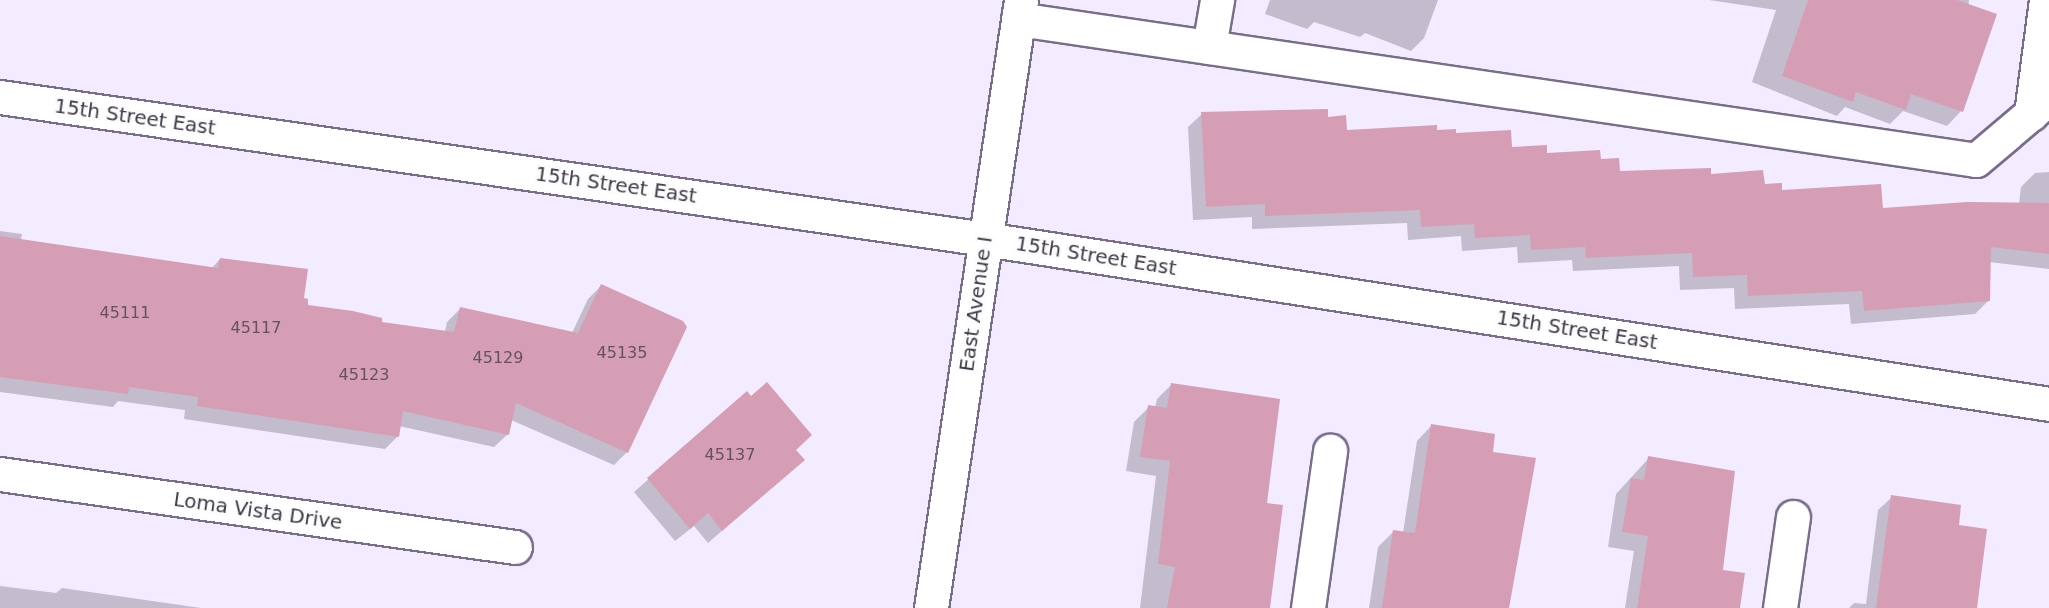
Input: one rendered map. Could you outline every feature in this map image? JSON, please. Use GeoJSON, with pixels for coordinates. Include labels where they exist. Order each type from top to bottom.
{"type":"FeatureCollection","features":[{"type":"Feature","properties":{"kind":"street"},"geometry":{"type":"LineString","coordinates":[[1209,47],[1217,0]]}},
{"type":"Feature","properties":{"kind":"street"},"geometry":{"type":"LineString","coordinates":[[1019,10],[1209,47],[1976,160],[2040,106],[2046,0]]}},
{"type":"Feature","properties":{"kind":"street","name":"East Avenue I"},"geometry":{"type":"LineString","coordinates":[[931,608],[1019,10]]}},
{"type":"Feature","properties":{"kind":"street","name":"15th Street East"},"geometry":{"type":"LineString","coordinates":[[0,97],[985,239],[2049,404]]}},
{"type":"Feature","properties":{"kind":"street"},"geometry":{"type":"LineString","coordinates":[[1308,608],[1330,451]]}},
{"type":"Feature","properties":{"kind":"street","name":"Loma Vista Drive"},"geometry":{"type":"LineString","coordinates":[[0,474],[515,547]]}},
{"type":"Feature","properties":{"kind":"street"},"geometry":{"type":"LineString","coordinates":[[1780,608],[1793,517]]}},
{"type":"Feature","properties":{"kind":"building"},"geometry":{"type":"Polygon","coordinates":[[[1808,0],[1957,0],[1997,14],[1963,112],[1911,94],[1906,110],[1856,92],[1853,102],[1782,76],[1808,0]]]}},
{"type":"Feature","properties":{"kind":"building"},"geometry":{"type":"Polygon","coordinates":[[[1328,109],[1328,117],[1346,115],[1347,130],[1437,125],[1437,130],[1456,129],[1456,133],[1511,130],[1512,147],[1547,145],[1547,153],[1600,150],[1601,159],[1619,158],[1620,171],[1711,168],[1711,174],[1763,170],[1765,184],[1782,183],[1782,190],[1881,184],[1883,208],[1967,202],[2049,203],[2049,254],[1991,247],[1990,301],[1864,311],[1862,291],[1748,296],[1747,275],[1693,277],[1692,253],[1586,258],[1585,247],[1531,250],[1530,235],[1475,238],[1474,224],[1421,227],[1420,210],[1265,216],[1265,204],[1206,207],[1201,112],[1328,109]]]}},
{"type":"Feature","properties":{"kind":"building"},"geometry":{"type":"Polygon","coordinates":[[[0,236],[218,268],[220,258],[308,269],[304,298],[308,299],[308,305],[353,311],[382,318],[382,322],[454,332],[460,307],[578,333],[601,284],[683,321],[687,327],[628,453],[516,403],[509,435],[403,411],[399,437],[197,406],[198,397],[129,387],[128,394],[0,377],[0,236]]]}},
{"type":"Feature","properties":{"kind":"building"},"geometry":{"type":"Polygon","coordinates":[[[767,382],[812,435],[796,450],[805,460],[722,531],[708,513],[690,529],[647,478],[747,391],[751,396],[767,382]]]}},
{"type":"Feature","properties":{"kind":"building"},"geometry":{"type":"Polygon","coordinates":[[[1171,383],[1280,399],[1267,503],[1283,505],[1270,608],[1167,608],[1175,567],[1158,564],[1170,461],[1140,457],[1148,405],[1167,408],[1171,383]]]}},
{"type":"Feature","properties":{"kind":"building"},"geometry":{"type":"Polygon","coordinates":[[[1431,424],[1495,434],[1493,452],[1536,458],[1509,608],[1382,608],[1393,530],[1415,533],[1431,424]]]}},
{"type":"Feature","properties":{"kind":"building"},"geometry":{"type":"Polygon","coordinates":[[[1648,456],[1735,471],[1723,570],[1745,573],[1740,608],[1637,608],[1648,536],[1622,532],[1631,478],[1644,480],[1648,456]]]}},
{"type":"Feature","properties":{"kind":"building"},"geometry":{"type":"Polygon","coordinates":[[[1891,495],[1961,505],[1959,525],[1987,529],[1977,608],[1876,608],[1891,495]]]}}]}
